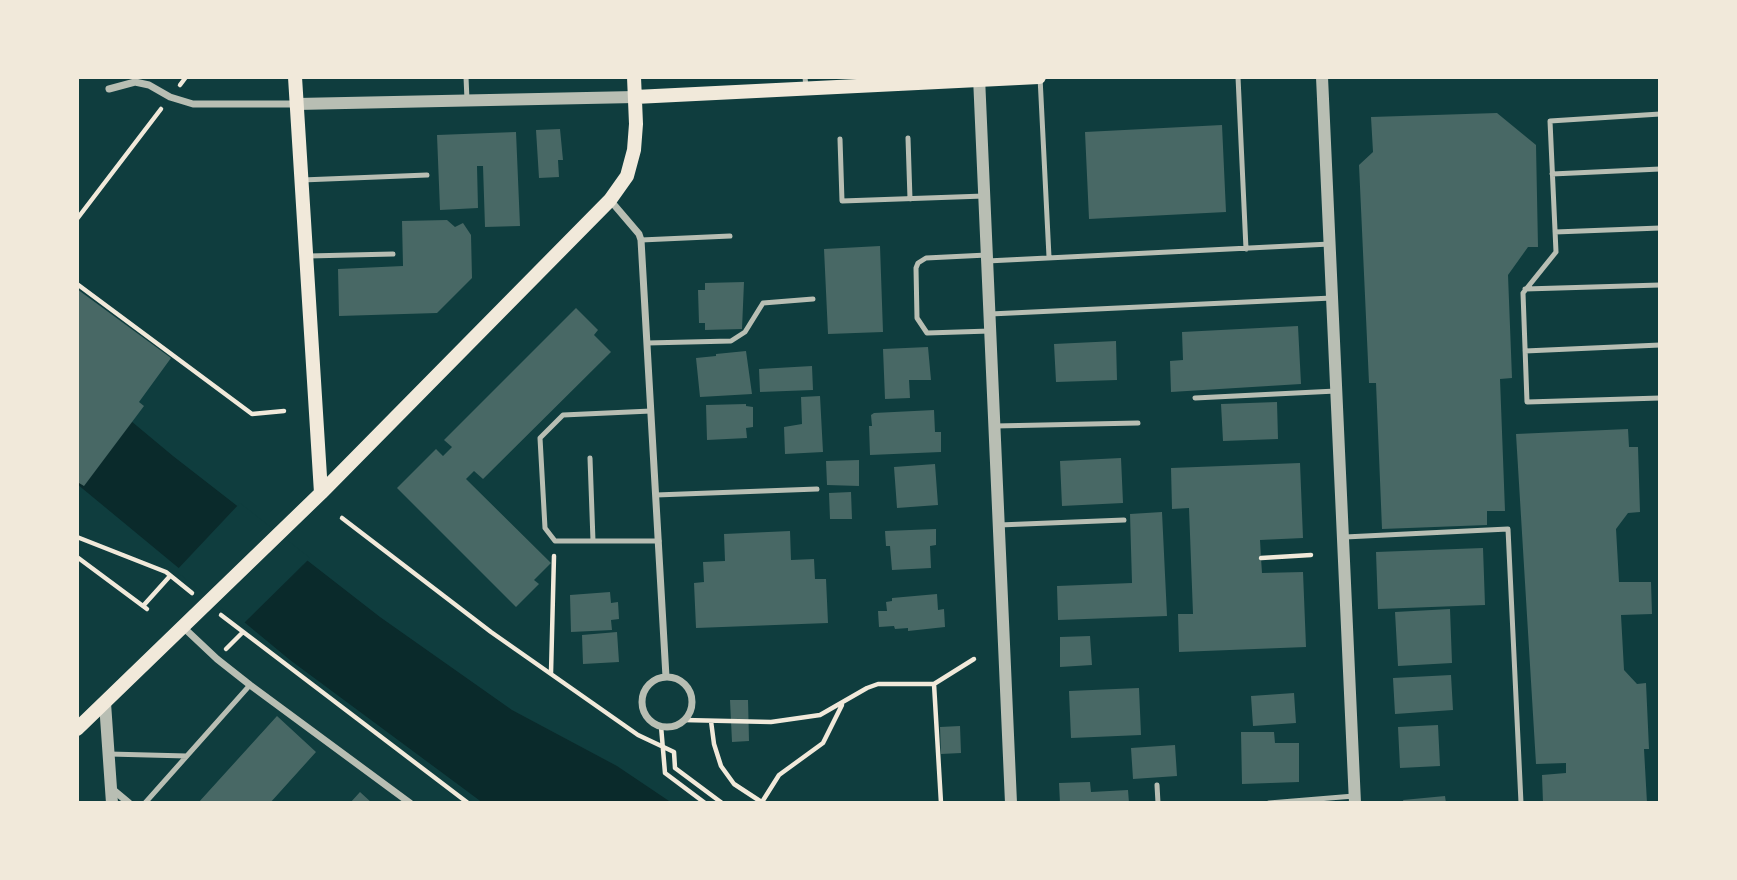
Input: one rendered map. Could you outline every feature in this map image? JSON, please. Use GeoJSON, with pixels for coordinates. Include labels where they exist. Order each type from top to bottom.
{"type":"FeatureCollection","features":[{"type":"Feature","properties":{"kind":"main road"},"geometry":{"type":"LineString","coordinates":[[295,77],[318,496]]}},
{"type":"Feature","properties":{"kind":"main road"},"geometry":{"type":"LineString","coordinates":[[77,729],[318,496],[610,200],[627,176],[634,150],[634,77]]}},
{"type":"Feature","properties":{"kind":"main road"},"geometry":{"type":"LineString","coordinates":[[635,97],[806,83],[1040,77]]}},
{"type":"Feature","properties":{"kind":"street"},"geometry":{"type":"LineString","coordinates":[[1322,77],[1355,799]]}},
{"type":"Feature","properties":{"kind":"street"},"geometry":{"type":"LineString","coordinates":[[979,78],[1011,803]]}},
{"type":"Feature","properties":{"kind":"street"},"geometry":{"type":"LineString","coordinates":[[109,89],[135,82],[149,85],[182,102],[200,105],[635,97]]}},
{"type":"Feature","properties":{"kind":"street"},"geometry":{"type":"LineString","coordinates":[[610,200],[641,240],[666,677]]}},
{"type":"Feature","properties":{"kind":"street"},"geometry":{"type":"LineString","coordinates":[[183,627],[250,685],[410,803]]}},
{"type":"Feature","properties":{"kind":"street"},"geometry":{"type":"LineString","coordinates":[[666,677],[682,682],[691,696],[689,713],[684,720],[677,724],[661,726],[648,718],[642,704],[646,688],[658,678],[666,677]]}},
{"type":"Feature","properties":{"kind":"street"},"geometry":{"type":"LineString","coordinates":[[105,703],[112,803]]}},
{"type":"Feature","properties":{"kind":"street"},"geometry":{"type":"LineString","coordinates":[[111,788],[129,803]]}},
{"type":"Feature","properties":{"kind":"lane"},"geometry":{"type":"LineString","coordinates":[[466,77],[467,100]]}},
{"type":"Feature","properties":{"kind":"lane"},"geometry":{"type":"LineString","coordinates":[[1040,77],[1049,257]]}},
{"type":"Feature","properties":{"kind":"lane"},"geometry":{"type":"LineString","coordinates":[[1238,77],[1246,249]]}},
{"type":"Feature","properties":{"kind":"lane"},"geometry":{"type":"LineString","coordinates":[[1660,114],[1550,121],[1556,252],[1523,293],[1527,402],[1660,398]]}},
{"type":"Feature","properties":{"kind":"lane"},"geometry":{"type":"LineString","coordinates":[[908,138],[910,199]]}},
{"type":"Feature","properties":{"kind":"lane"},"geometry":{"type":"LineString","coordinates":[[840,139],[842,201],[984,196]]}},
{"type":"Feature","properties":{"kind":"lane"},"geometry":{"type":"LineString","coordinates":[[1552,174],[1660,169]]}},
{"type":"Feature","properties":{"kind":"lane"},"geometry":{"type":"LineString","coordinates":[[302,180],[427,175]]}},
{"type":"Feature","properties":{"kind":"lane"},"geometry":{"type":"LineString","coordinates":[[1555,232],[1660,228]]}},
{"type":"Feature","properties":{"kind":"lane"},"geometry":{"type":"LineString","coordinates":[[641,240],[730,236]]}},
{"type":"Feature","properties":{"kind":"lane"},"geometry":{"type":"LineString","coordinates":[[991,331],[927,333],[917,318],[918,263],[926,258],[1049,257],[1330,244]]}},
{"type":"Feature","properties":{"kind":"lane"},"geometry":{"type":"LineString","coordinates":[[306,256],[393,254]]}},
{"type":"Feature","properties":{"kind":"lane"},"geometry":{"type":"LineString","coordinates":[[1525,289],[1660,285]]}},
{"type":"Feature","properties":{"kind":"lane"},"geometry":{"type":"LineString","coordinates":[[990,314],[1332,298]]}},
{"type":"Feature","properties":{"kind":"lane"},"geometry":{"type":"LineString","coordinates":[[647,343],[731,341],[745,332],[764,303],[813,299]]}},
{"type":"Feature","properties":{"kind":"lane"},"geometry":{"type":"LineString","coordinates":[[1525,351],[1660,345]]}},
{"type":"Feature","properties":{"kind":"lane"},"geometry":{"type":"LineString","coordinates":[[1195,398],[1336,391]]}},
{"type":"Feature","properties":{"kind":"lane"},"geometry":{"type":"LineString","coordinates":[[651,411],[563,415],[540,438],[545,528],[555,541],[659,541]]}},
{"type":"Feature","properties":{"kind":"lane"},"geometry":{"type":"LineString","coordinates":[[995,426],[1138,423]]}},
{"type":"Feature","properties":{"kind":"lane"},"geometry":{"type":"LineString","coordinates":[[590,458],[593,541]]}},
{"type":"Feature","properties":{"kind":"lane"},"geometry":{"type":"LineString","coordinates":[[656,495],[817,489]]}},
{"type":"Feature","properties":{"kind":"lane"},"geometry":{"type":"LineString","coordinates":[[999,525],[1124,520]]}},
{"type":"Feature","properties":{"kind":"lane"},"geometry":{"type":"LineString","coordinates":[[1343,537],[1508,529],[1521,803]]}},
{"type":"Feature","properties":{"kind":"lane"},"geometry":{"type":"LineString","coordinates":[[145,803],[250,685]]}},
{"type":"Feature","properties":{"kind":"lane"},"geometry":{"type":"LineString","coordinates":[[109,754],[187,756]]}},
{"type":"Feature","properties":{"kind":"lane"},"geometry":{"type":"LineString","coordinates":[[1157,785],[1158,803]]}},
{"type":"Feature","properties":{"kind":"lane"},"geometry":{"type":"LineString","coordinates":[[1269,803],[1355,799]]}},
{"type":"Feature","properties":{"kind":"path"},"geometry":{"type":"LineString","coordinates":[[77,219],[170,97]]}},
{"type":"Feature","properties":{"kind":"path"},"geometry":{"type":"LineString","coordinates":[[77,284],[252,414],[284,411]]}},
{"type":"Feature","properties":{"kind":"path"},"geometry":{"type":"LineString","coordinates":[[342,518],[491,632],[638,735],[674,752],[675,768],[722,803]]}},
{"type":"Feature","properties":{"kind":"path"},"geometry":{"type":"LineString","coordinates":[[77,537],[170,576],[201,600]]}},
{"type":"Feature","properties":{"kind":"path"},"geometry":{"type":"LineString","coordinates":[[551,674],[555,541]]}},
{"type":"Feature","properties":{"kind":"path"},"geometry":{"type":"LineString","coordinates":[[1261,558],[1311,555]]}},
{"type":"Feature","properties":{"kind":"path"},"geometry":{"type":"LineString","coordinates":[[77,557],[145,608],[170,576]]}},
{"type":"Feature","properties":{"kind":"path"},"geometry":{"type":"LineString","coordinates":[[212,608],[468,803]]}},
{"type":"Feature","properties":{"kind":"path"},"geometry":{"type":"LineString","coordinates":[[217,659],[243,632]]}},
{"type":"Feature","properties":{"kind":"path"},"geometry":{"type":"LineString","coordinates":[[684,720],[771,722],[820,715],[878,684],[934,684],[974,659]]}},
{"type":"Feature","properties":{"kind":"path"},"geometry":{"type":"LineString","coordinates":[[934,684],[941,803]]}},
{"type":"Feature","properties":{"kind":"path"},"geometry":{"type":"LineString","coordinates":[[711,721],[713,744],[721,766],[734,784],[762,803],[779,775],[823,743],[843,704]]}},
{"type":"Feature","properties":{"kind":"path"},"geometry":{"type":"LineString","coordinates":[[661,726],[665,773],[705,803]]}},
{"type":"Feature","properties":{"kind":"water"},"geometry":{"type":"Polygon","coordinates":[[[77,376],[173,456],[380,617],[512,710],[617,766],[672,803],[483,803],[290,660],[77,484],[77,376]]]}},
{"type":"Feature","properties":{"kind":"pier"},"geometry":{"type":"Polygon","coordinates":[[[240,503],[310,558],[242,625],[176,571],[240,503]]]}},
{"type":"Feature","properties":{"kind":"building"},"geometry":{"type":"Polygon","coordinates":[[[1497,113],[1536,145],[1538,247],[1528,247],[1508,275],[1512,378],[1500,379],[1505,511],[1487,511],[1487,525],[1382,529],[1376,383],[1369,383],[1359,165],[1373,152],[1371,117],[1497,113]]]}},
{"type":"Feature","properties":{"kind":"building"},"geometry":{"type":"Polygon","coordinates":[[[1222,125],[1226,212],[1089,219],[1085,132],[1222,125]]]}},
{"type":"Feature","properties":{"kind":"building"},"geometry":{"type":"Polygon","coordinates":[[[560,129],[563,160],[558,160],[559,177],[539,178],[536,130],[560,129]]]}},
{"type":"Feature","properties":{"kind":"building"},"geometry":{"type":"Polygon","coordinates":[[[516,132],[520,226],[485,227],[483,166],[477,166],[478,208],[440,210],[437,135],[516,132]]]}},
{"type":"Feature","properties":{"kind":"building"},"geometry":{"type":"Polygon","coordinates":[[[447,220],[455,227],[463,223],[471,235],[472,278],[437,313],[339,316],[338,269],[403,266],[402,221],[447,220]]]}},
{"type":"Feature","properties":{"kind":"building"},"geometry":{"type":"Polygon","coordinates":[[[880,246],[883,332],[828,334],[824,249],[880,246]]]}},
{"type":"Feature","properties":{"kind":"building"},"geometry":{"type":"Polygon","coordinates":[[[744,282],[742,329],[705,330],[705,323],[699,323],[698,290],[705,290],[705,283],[744,282]]]}},
{"type":"Feature","properties":{"kind":"building"},"geometry":{"type":"Polygon","coordinates":[[[77,289],[171,358],[139,402],[144,406],[84,486],[79,483],[77,486],[77,289]]]}},
{"type":"Feature","properties":{"kind":"building"},"geometry":{"type":"Polygon","coordinates":[[[576,308],[598,330],[594,335],[611,352],[483,479],[474,471],[466,479],[551,563],[534,580],[539,584],[516,607],[397,488],[436,449],[443,456],[452,447],[444,440],[576,308]]]}},
{"type":"Feature","properties":{"kind":"building"},"geometry":{"type":"Polygon","coordinates":[[[1298,326],[1301,384],[1171,392],[1170,361],[1183,360],[1182,332],[1298,326]]]}},
{"type":"Feature","properties":{"kind":"building"},"geometry":{"type":"Polygon","coordinates":[[[1116,341],[1117,380],[1056,382],[1054,344],[1116,341]]]}},
{"type":"Feature","properties":{"kind":"building"},"geometry":{"type":"Polygon","coordinates":[[[928,347],[931,380],[909,380],[910,398],[885,399],[883,349],[928,347]]]}},
{"type":"Feature","properties":{"kind":"building"},"geometry":{"type":"Polygon","coordinates":[[[746,351],[752,394],[700,397],[696,358],[746,351]]]}},
{"type":"Feature","properties":{"kind":"building"},"geometry":{"type":"Polygon","coordinates":[[[812,366],[813,390],[760,392],[759,369],[812,366]]]}},
{"type":"Feature","properties":{"kind":"building"},"geometry":{"type":"Polygon","coordinates":[[[820,396],[823,452],[785,454],[784,427],[802,424],[801,397],[820,396]]]}},
{"type":"Feature","properties":{"kind":"building"},"geometry":{"type":"Polygon","coordinates":[[[1277,402],[1278,439],[1223,441],[1221,404],[1277,402]]]}},
{"type":"Feature","properties":{"kind":"building"},"geometry":{"type":"Polygon","coordinates":[[[746,404],[753,407],[753,427],[746,428],[747,438],[707,440],[706,405],[746,404]]]}},
{"type":"Feature","properties":{"kind":"building"},"geometry":{"type":"Polygon","coordinates":[[[934,410],[935,432],[941,432],[941,452],[870,455],[871,415],[934,410]]]}},
{"type":"Feature","properties":{"kind":"building"},"geometry":{"type":"Polygon","coordinates":[[[1628,429],[1629,447],[1638,447],[1640,512],[1628,513],[1616,529],[1619,582],[1651,582],[1652,614],[1621,615],[1624,670],[1637,684],[1646,683],[1649,749],[1644,749],[1647,803],[1543,803],[1542,775],[1566,773],[1566,763],[1536,764],[1516,434],[1628,429]]]}},
{"type":"Feature","properties":{"kind":"building"},"geometry":{"type":"Polygon","coordinates":[[[1121,458],[1123,503],[1062,506],[1060,461],[1121,458]]]}},
{"type":"Feature","properties":{"kind":"building"},"geometry":{"type":"Polygon","coordinates":[[[859,460],[859,486],[827,485],[826,461],[859,460]]]}},
{"type":"Feature","properties":{"kind":"building"},"geometry":{"type":"Polygon","coordinates":[[[1300,463],[1303,538],[1260,540],[1262,573],[1303,572],[1306,647],[1179,652],[1178,614],[1193,614],[1189,508],[1172,509],[1171,468],[1300,463]]]}},
{"type":"Feature","properties":{"kind":"building"},"geometry":{"type":"Polygon","coordinates":[[[935,464],[938,505],[897,508],[894,467],[935,464]]]}},
{"type":"Feature","properties":{"kind":"building"},"geometry":{"type":"Polygon","coordinates":[[[851,492],[852,519],[830,519],[829,493],[851,492]]]}},
{"type":"Feature","properties":{"kind":"building"},"geometry":{"type":"Polygon","coordinates":[[[1162,512],[1167,616],[1058,620],[1057,586],[1132,583],[1130,514],[1162,512]]]}},
{"type":"Feature","properties":{"kind":"building"},"geometry":{"type":"Polygon","coordinates":[[[936,529],[936,545],[930,546],[931,568],[892,570],[890,546],[886,546],[885,531],[936,529]]]}},
{"type":"Feature","properties":{"kind":"building"},"geometry":{"type":"Polygon","coordinates":[[[790,531],[791,560],[814,559],[815,579],[826,579],[828,623],[696,628],[694,583],[704,582],[703,562],[725,561],[724,534],[790,531]]]}},
{"type":"Feature","properties":{"kind":"building"},"geometry":{"type":"Polygon","coordinates":[[[1483,548],[1485,605],[1378,609],[1376,552],[1483,548]]]}},
{"type":"Feature","properties":{"kind":"building"},"geometry":{"type":"Polygon","coordinates":[[[610,592],[611,603],[618,602],[619,619],[611,620],[612,630],[571,632],[570,595],[610,592]]]}},
{"type":"Feature","properties":{"kind":"building"},"geometry":{"type":"Polygon","coordinates":[[[937,594],[938,610],[944,609],[945,627],[908,631],[908,628],[895,629],[894,626],[879,627],[878,611],[887,611],[886,602],[892,601],[892,598],[937,594]]]}},
{"type":"Feature","properties":{"kind":"building"},"geometry":{"type":"Polygon","coordinates":[[[1450,609],[1452,663],[1398,666],[1395,612],[1450,609]]]}},
{"type":"Feature","properties":{"kind":"building"},"geometry":{"type":"Polygon","coordinates":[[[617,632],[619,662],[583,664],[582,635],[617,632]]]}},
{"type":"Feature","properties":{"kind":"building"},"geometry":{"type":"Polygon","coordinates":[[[1090,636],[1092,665],[1060,667],[1060,637],[1090,636]]]}},
{"type":"Feature","properties":{"kind":"building"},"geometry":{"type":"Polygon","coordinates":[[[1451,675],[1453,710],[1395,714],[1393,678],[1451,675]]]}},
{"type":"Feature","properties":{"kind":"building"},"geometry":{"type":"Polygon","coordinates":[[[1139,688],[1141,735],[1071,738],[1069,691],[1139,688]]]}},
{"type":"Feature","properties":{"kind":"building"},"geometry":{"type":"Polygon","coordinates":[[[1294,693],[1296,723],[1253,726],[1251,696],[1294,693]]]}},
{"type":"Feature","properties":{"kind":"building"},"geometry":{"type":"Polygon","coordinates":[[[730,700],[748,700],[749,741],[732,742],[730,700]]]}},
{"type":"Feature","properties":{"kind":"building"},"geometry":{"type":"Polygon","coordinates":[[[277,716],[316,752],[270,803],[198,803],[277,716]]]}},
{"type":"Feature","properties":{"kind":"building"},"geometry":{"type":"Polygon","coordinates":[[[1438,725],[1440,766],[1400,768],[1398,727],[1438,725]]]}},
{"type":"Feature","properties":{"kind":"building"},"geometry":{"type":"Polygon","coordinates":[[[960,726],[961,753],[941,754],[940,727],[960,726]]]}},
{"type":"Feature","properties":{"kind":"building"},"geometry":{"type":"Polygon","coordinates":[[[1241,732],[1274,732],[1275,743],[1299,743],[1299,782],[1242,784],[1241,732]]]}},
{"type":"Feature","properties":{"kind":"building"},"geometry":{"type":"Polygon","coordinates":[[[1175,745],[1177,776],[1133,779],[1131,748],[1175,745]]]}},
{"type":"Feature","properties":{"kind":"building"},"geometry":{"type":"Polygon","coordinates":[[[1090,782],[1091,792],[1128,790],[1129,803],[1060,803],[1059,783],[1090,782]]]}},
{"type":"Feature","properties":{"kind":"building"},"geometry":{"type":"Polygon","coordinates":[[[360,792],[372,803],[350,803],[360,792]]]}},
{"type":"Feature","properties":{"kind":"building"},"geometry":{"type":"Polygon","coordinates":[[[1445,796],[1446,803],[1404,803],[1403,800],[1445,796]]]}}]}
